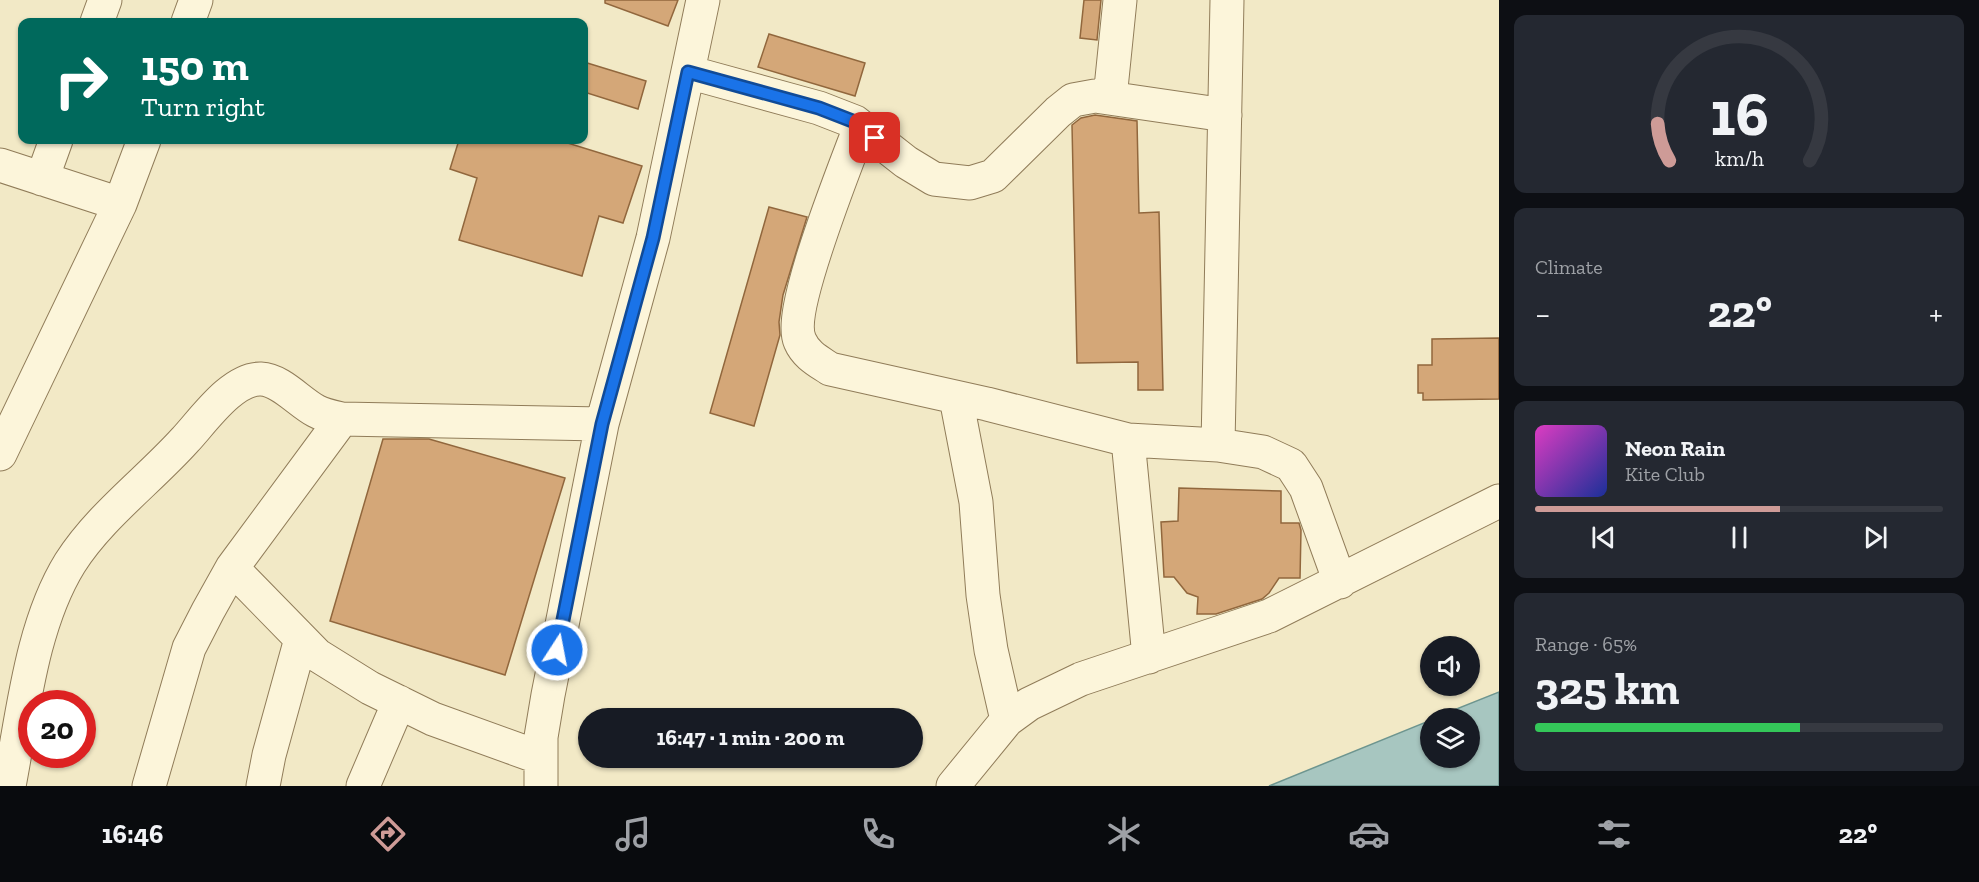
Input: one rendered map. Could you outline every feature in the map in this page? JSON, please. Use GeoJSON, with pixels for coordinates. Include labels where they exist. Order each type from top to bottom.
{"type":"FeatureCollection","features":[{"type":"Feature","properties":{"kind":"lane"},"geometry":{"type":"LineString","coordinates":[[98,18],[105,0]]}},
{"type":"Feature","properties":{"kind":"lane"},"geometry":{"type":"LineString","coordinates":[[189,18],[196,0]]}},
{"type":"Feature","properties":{"kind":"lane"},"geometry":{"type":"LineString","coordinates":[[232,568],[317,655],[370,688],[541,772],[541,737],[548,695],[602,424],[653,238],[703,0]]}},
{"type":"Feature","properties":{"kind":"lane"},"geometry":{"type":"LineString","coordinates":[[1110,98],[1120,0]]}},
{"type":"Feature","properties":{"kind":"lane"},"geometry":{"type":"LineString","coordinates":[[1218,445],[1227,0]]}},
{"type":"Feature","properties":{"kind":"lane"},"geometry":{"type":"LineString","coordinates":[[688,72],[819,108],[860,126],[906,162],[934,178],[970,183],[993,176],[1073,100],[1095,96],[1225,115]]}},
{"type":"Feature","properties":{"kind":"lane"},"geometry":{"type":"LineString","coordinates":[[860,126],[814,253],[798,322],[799,340],[809,356],[830,369],[987,404],[1128,441],[1218,445],[1263,452],[1291,465],[1306,488],[1340,582]]}},
{"type":"Feature","properties":{"kind":"lane"},"geometry":{"type":"LineString","coordinates":[[42,178],[55,144]]}},
{"type":"Feature","properties":{"kind":"lane"},"geometry":{"type":"LineString","coordinates":[[0,454],[120,204],[142,144]]}},
{"type":"Feature","properties":{"kind":"lane"},"geometry":{"type":"LineString","coordinates":[[0,165],[120,204]]}},
{"type":"Feature","properties":{"kind":"lane"},"geometry":{"type":"LineString","coordinates":[[9,786],[30,676],[47,610],[70,563],[104,522],[226,395],[244,383],[262,379],[279,386],[318,412],[342,419],[602,424]]}},
{"type":"Feature","properties":{"kind":"lane"},"geometry":{"type":"LineString","coordinates":[[956,398],[976,502],[986,617],[1007,720]]}},
{"type":"Feature","properties":{"kind":"lane"},"geometry":{"type":"LineString","coordinates":[[149,786],[189,648],[232,568],[342,419]]}},
{"type":"Feature","properties":{"kind":"lane"},"geometry":{"type":"LineString","coordinates":[[1128,441],[1149,657]]}},
{"type":"Feature","properties":{"kind":"lane"},"geometry":{"type":"LineString","coordinates":[[953,786],[1007,720],[1029,704],[1081,679],[1269,616],[1499,501]]}},
{"type":"Feature","properties":{"kind":"lane"},"geometry":{"type":"LineString","coordinates":[[263,786],[269,755],[301,639]]}},
{"type":"Feature","properties":{"kind":"lane"},"geometry":{"type":"LineString","coordinates":[[363,786],[399,702]]}},
{"type":"Feature","properties":{"kind":"water"},"geometry":{"type":"Polygon","coordinates":[[[1499,692],[1499,786],[1269,786],[1420,724],[1420,768],[1480,768],[1480,708],[1459,708],[1499,692]]]}},
{"type":"Feature","properties":{"kind":"building"},"geometry":{"type":"Polygon","coordinates":[[[605,0],[678,0],[668,26],[605,3],[605,0]]]}},
{"type":"Feature","properties":{"kind":"building"},"geometry":{"type":"Polygon","coordinates":[[[1084,0],[1101,0],[1097,40],[1080,38],[1084,0]]]}},
{"type":"Feature","properties":{"kind":"building"},"geometry":{"type":"Polygon","coordinates":[[[769,34],[865,63],[855,96],[758,67],[769,34]]]}},
{"type":"Feature","properties":{"kind":"building"},"geometry":{"type":"Polygon","coordinates":[[[588,63],[646,81],[638,109],[588,93],[588,63]]]}},
{"type":"Feature","properties":{"kind":"building"},"geometry":{"type":"Polygon","coordinates":[[[1095,115],[1137,121],[1139,213],[1159,212],[1163,390],[1138,390],[1138,362],[1077,363],[1072,125],[1081,118],[1095,115]]]}},
{"type":"Feature","properties":{"kind":"building"},"geometry":{"type":"Polygon","coordinates":[[[458,144],[571,144],[642,166],[623,223],[599,216],[582,276],[459,240],[477,178],[450,169],[458,144]]]}},
{"type":"Feature","properties":{"kind":"building"},"geometry":{"type":"Polygon","coordinates":[[[769,207],[807,217],[783,295],[779,322],[780,335],[754,426],[710,413],[769,207]]]}},
{"type":"Feature","properties":{"kind":"building"},"geometry":{"type":"Polygon","coordinates":[[[1499,338],[1499,399],[1423,400],[1423,393],[1418,393],[1418,365],[1432,365],[1432,339],[1499,338]]]}},
{"type":"Feature","properties":{"kind":"building"},"geometry":{"type":"Polygon","coordinates":[[[383,439],[429,439],[565,478],[505,675],[330,621],[383,439]]]}},
{"type":"Feature","properties":{"kind":"building"},"geometry":{"type":"Polygon","coordinates":[[[1179,488],[1281,491],[1281,523],[1299,523],[1301,530],[1300,578],[1279,578],[1262,599],[1216,614],[1197,614],[1198,597],[1187,593],[1174,577],[1164,577],[1161,522],[1178,521],[1179,488]]]}},
{"type":"Feature","properties":{"kind":"route"},"geometry":{"type":"LineString","coordinates":[[557,650],[602,424],[653,238],[688,72],[819,108],[855,122],[875,138]]}}]}
